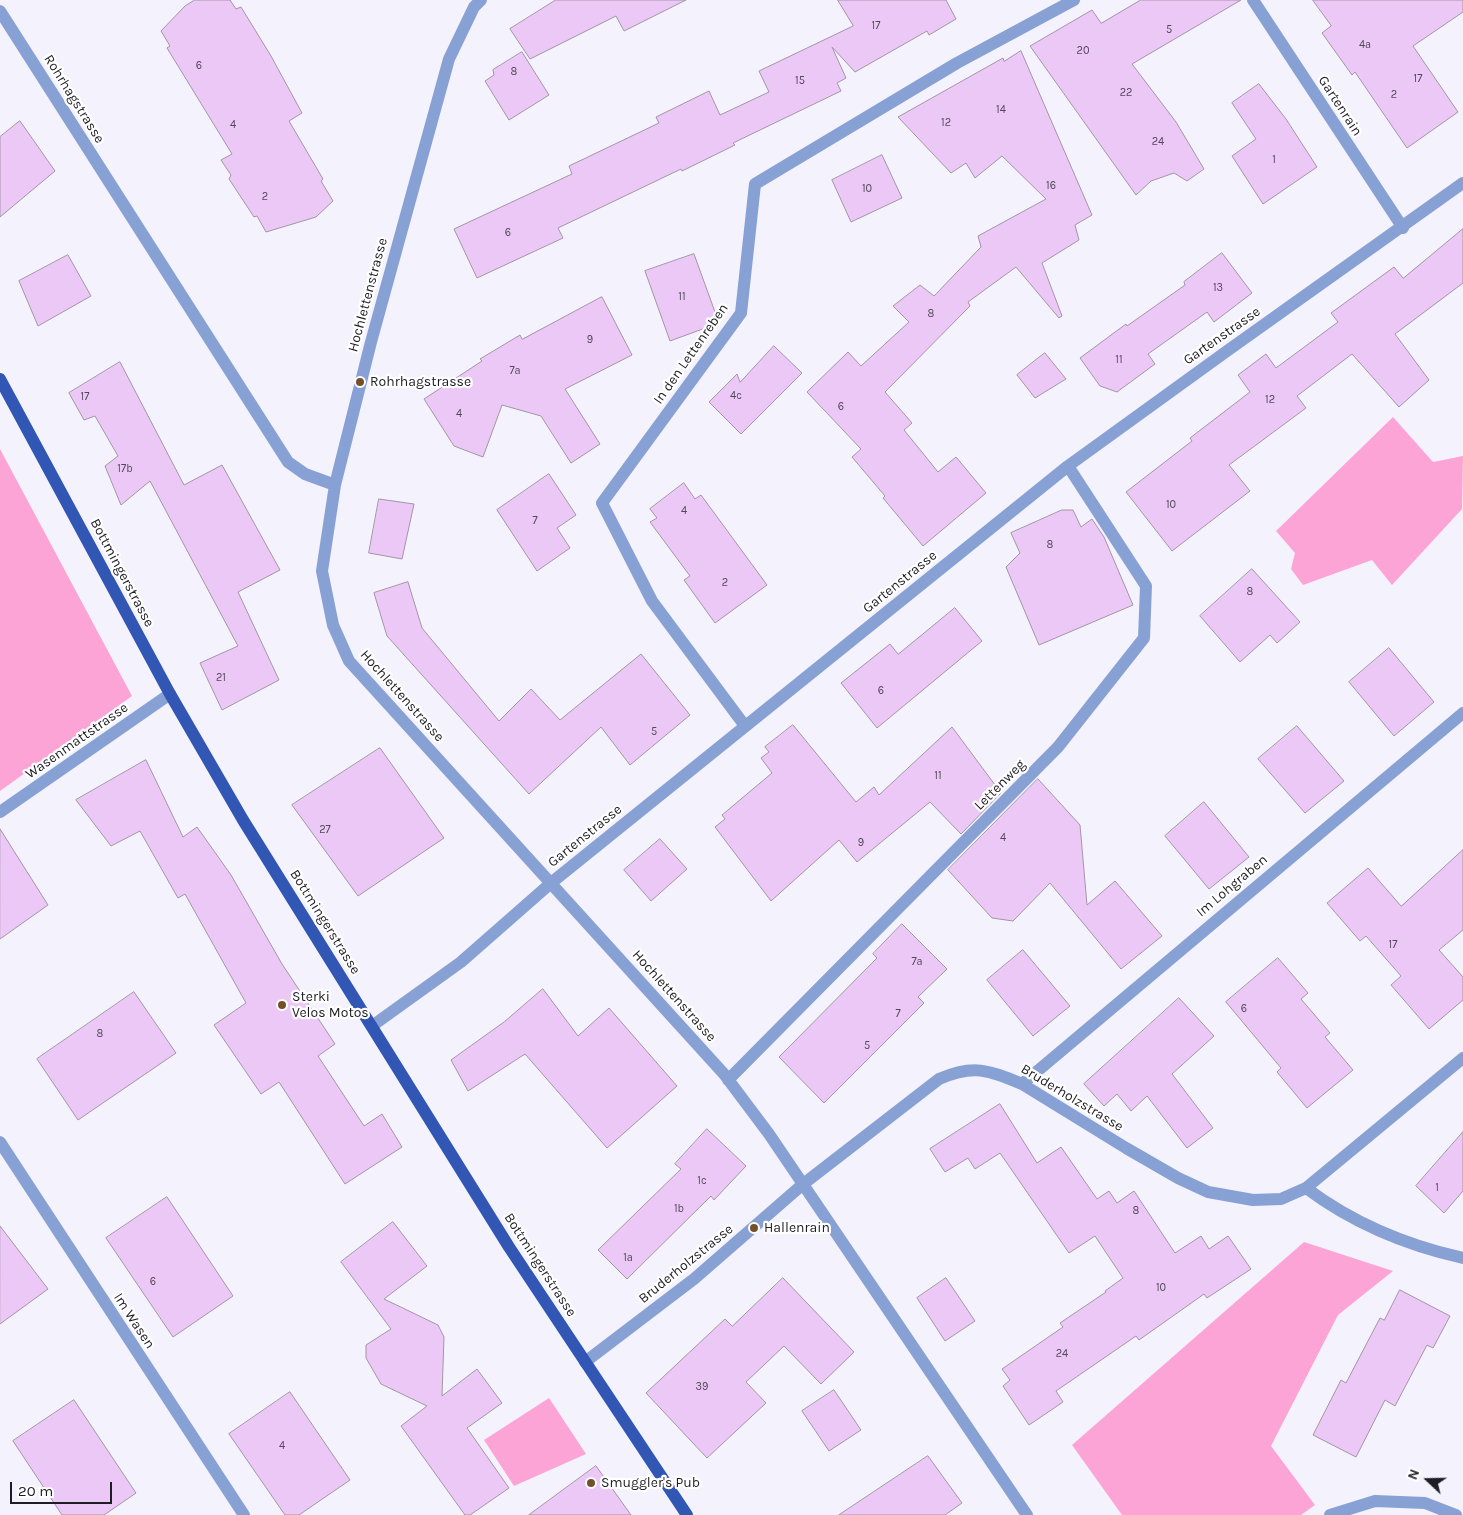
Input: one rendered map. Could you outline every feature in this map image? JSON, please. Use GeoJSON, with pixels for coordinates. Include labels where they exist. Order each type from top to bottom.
{"type":"FeatureCollection","features":[{"type":"Feature","properties":{"kind":"main road","name":"Bottmingerstrasse"},"geometry":{"type":"LineString","coordinates":[[0,379],[170,694],[243,820],[509,1247],[687,1515]]}},
{"type":"Feature","properties":{"kind":"street","name":"Hochlettenstrasse"},"geometry":{"type":"LineString","coordinates":[[481,0],[474,7],[448,59],[370,342],[335,485],[322,571],[333,625],[349,661],[728,1080],[769,1134],[802,1184]]}},
{"type":"Feature","properties":{"kind":"street","name":"In den Lettenreben"},"geometry":{"type":"LineString","coordinates":[[745,726],[652,602],[602,503],[741,313],[755,184],[957,63],[1074,0]]}},
{"type":"Feature","properties":{"kind":"street","name":"Gartenrain"},"geometry":{"type":"LineString","coordinates":[[1253,0],[1403,228]]}},
{"type":"Feature","properties":{"kind":"street","name":"Rohrhagstrasse"},"geometry":{"type":"LineString","coordinates":[[0,12],[288,462],[305,474],[335,485]]}},
{"type":"Feature","properties":{"kind":"street","name":"Gartenstrasse"},"geometry":{"type":"LineString","coordinates":[[372,1026],[461,962],[551,883],[1068,466],[1227,351],[1403,228],[1463,183]]}},
{"type":"Feature","properties":{"kind":"street","name":"Lettenweg"},"geometry":{"type":"LineString","coordinates":[[728,1080],[1058,748],[1144,638],[1146,586],[1068,466]]}},
{"type":"Feature","properties":{"kind":"street","name":"Wasenmattstrasse"},"geometry":{"type":"LineString","coordinates":[[0,812],[170,694]]}},
{"type":"Feature","properties":{"kind":"street","name":"Im Lohgraben"},"geometry":{"type":"LineString","coordinates":[[1022,1084],[1463,713]]}},
{"type":"Feature","properties":{"kind":"street","name":"Bruderholzstrasse"},"geometry":{"type":"LineString","coordinates":[[585,1362],[694,1279],[802,1184],[939,1079],[960,1070],[976,1069],[996,1073],[1022,1084],[1178,1178],[1208,1192],[1253,1200],[1281,1199],[1306,1188],[1463,1058]]}},
{"type":"Feature","properties":{"kind":"street","name":"Im Wasen"},"geometry":{"type":"LineString","coordinates":[[0,1142],[244,1515]]}},
{"type":"Feature","properties":{"kind":"street"},"geometry":{"type":"LineString","coordinates":[[802,1184],[1027,1515]]}},
{"type":"Feature","properties":{"kind":"street"},"geometry":{"type":"LineString","coordinates":[[1306,1188],[1326,1203],[1366,1226],[1422,1249],[1463,1258]]}},
{"type":"Feature","properties":{"kind":"street"},"geometry":{"type":"LineString","coordinates":[[1330,1515],[1376,1501],[1425,1503],[1456,1515]]}},
{"type":"Feature","properties":{"kind":"shaded area"},"geometry":{"type":"Polygon","coordinates":[[[1393,417],[1433,462],[1463,456],[1462,509],[1392,585],[1372,560],[1303,585],[1291,569],[1295,553],[1276,531],[1393,417]]]}},
{"type":"Feature","properties":{"kind":"shaded area"},"geometry":{"type":"Polygon","coordinates":[[[0,449],[132,696],[0,791],[0,449]]]}},
{"type":"Feature","properties":{"kind":"shaded area"},"geometry":{"type":"Polygon","coordinates":[[[1304,1242],[1393,1271],[1338,1315],[1271,1446],[1315,1505],[1301,1515],[1122,1515],[1072,1445],[1304,1242]]]}},
{"type":"Feature","properties":{"kind":"shaded area"},"geometry":{"type":"Polygon","coordinates":[[[549,1398],[586,1454],[514,1486],[484,1440],[549,1398]]]}},
{"type":"Feature","properties":{"kind":"building"},"geometry":{"type":"Polygon","coordinates":[[[195,0],[230,0],[236,9],[241,7],[271,56],[302,113],[289,121],[323,179],[321,181],[333,201],[316,217],[266,232],[257,216],[254,217],[229,179],[231,175],[221,160],[232,154],[167,48],[170,46],[161,31],[185,6],[195,0]]]}},
{"type":"Feature","properties":{"kind":"building"},"geometry":{"type":"Polygon","coordinates":[[[556,0],[686,0],[624,31],[616,16],[530,59],[510,29],[556,0]]]}},
{"type":"Feature","properties":{"kind":"building"},"geometry":{"type":"Polygon","coordinates":[[[838,0],[946,0],[956,19],[929,35],[927,31],[855,72],[832,47],[846,78],[837,83],[841,91],[733,143],[735,145],[682,171],[681,169],[558,228],[563,238],[477,278],[454,229],[572,174],[569,166],[659,123],[656,117],[709,91],[720,115],[769,92],[759,71],[853,26],[838,0]]]}},
{"type":"Feature","properties":{"kind":"building"},"geometry":{"type":"Polygon","coordinates":[[[1141,0],[1241,0],[1132,64],[1176,122],[1204,169],[1187,181],[1174,173],[1151,181],[1136,195],[1030,46],[1092,10],[1101,23],[1141,0]]]}},
{"type":"Feature","properties":{"kind":"building"},"geometry":{"type":"Polygon","coordinates":[[[1313,0],[1463,0],[1463,12],[1413,46],[1458,112],[1407,148],[1355,72],[1352,75],[1322,33],[1331,26],[1313,0]]]}},
{"type":"Feature","properties":{"kind":"building"},"geometry":{"type":"Polygon","coordinates":[[[1021,51],[1092,215],[1075,225],[1079,240],[1042,263],[1062,316],[1059,318],[1016,267],[968,302],[970,306],[885,392],[912,423],[904,430],[938,472],[956,457],[986,493],[923,546],[852,457],[861,449],[807,392],[848,352],[861,366],[909,322],[893,306],[920,285],[934,296],[981,247],[978,236],[1046,199],[1002,156],[975,178],[966,163],[951,173],[898,117],[1003,58],[1004,61],[1021,51]]]}},
{"type":"Feature","properties":{"kind":"building"},"geometry":{"type":"Polygon","coordinates":[[[522,52],[549,95],[509,120],[485,81],[494,75],[493,70],[522,52]]]}},
{"type":"Feature","properties":{"kind":"building"},"geometry":{"type":"Polygon","coordinates":[[[1259,84],[1286,119],[1317,167],[1263,204],[1232,156],[1256,139],[1232,103],[1259,84]]]}},
{"type":"Feature","properties":{"kind":"building"},"geometry":{"type":"Polygon","coordinates":[[[20,121],[55,171],[0,217],[0,137],[20,121]]]}},
{"type":"Feature","properties":{"kind":"building"},"geometry":{"type":"Polygon","coordinates":[[[882,155],[902,198],[851,222],[832,180],[882,155]]]}},
{"type":"Feature","properties":{"kind":"building"},"geometry":{"type":"Polygon","coordinates":[[[1463,229],[1463,283],[1395,334],[1429,380],[1399,407],[1352,354],[1297,396],[1306,408],[1229,465],[1250,491],[1172,551],[1126,492],[1192,441],[1190,438],[1250,392],[1238,375],[1266,354],[1276,368],[1338,322],[1331,313],[1394,267],[1403,278],[1463,229]]]}},
{"type":"Feature","properties":{"kind":"building"},"geometry":{"type":"Polygon","coordinates":[[[1222,253],[1252,293],[1214,322],[1207,312],[1148,354],[1155,364],[1117,392],[1100,386],[1080,358],[1126,324],[1127,326],[1185,285],[1184,282],[1222,253]]]}},
{"type":"Feature","properties":{"kind":"building"},"geometry":{"type":"Polygon","coordinates":[[[694,254],[719,323],[670,341],[645,271],[694,254]]]}},
{"type":"Feature","properties":{"kind":"building"},"geometry":{"type":"Polygon","coordinates":[[[68,255],[91,296],[38,326],[19,281],[68,255]]]}},
{"type":"Feature","properties":{"kind":"building"},"geometry":{"type":"Polygon","coordinates":[[[602,297],[632,355],[565,389],[600,444],[571,463],[541,416],[502,405],[483,457],[454,446],[424,399],[482,361],[480,359],[520,335],[522,339],[602,297]]]}},
{"type":"Feature","properties":{"kind":"building"},"geometry":{"type":"Polygon","coordinates":[[[774,346],[802,373],[741,434],[709,402],[737,374],[740,382],[774,346]]]}},
{"type":"Feature","properties":{"kind":"building"},"geometry":{"type":"Polygon","coordinates":[[[1045,353],[1066,379],[1035,398],[1017,375],[1045,353]]]}},
{"type":"Feature","properties":{"kind":"building"},"geometry":{"type":"Polygon","coordinates":[[[120,362],[184,485],[222,465],[280,570],[238,592],[279,680],[222,710],[200,663],[238,646],[150,481],[121,505],[105,466],[118,456],[95,416],[84,420],[69,393],[120,362]]]}},
{"type":"Feature","properties":{"kind":"building"},"geometry":{"type":"Polygon","coordinates":[[[549,474],[576,515],[557,528],[570,548],[537,571],[497,510],[549,474]]]}},
{"type":"Feature","properties":{"kind":"building"},"geometry":{"type":"Polygon","coordinates":[[[684,483],[695,499],[701,495],[767,585],[715,623],[684,580],[690,576],[650,522],[657,518],[650,509],[684,483]]]}},
{"type":"Feature","properties":{"kind":"building"},"geometry":{"type":"Polygon","coordinates":[[[379,499],[414,504],[402,559],[369,553],[379,499]]]}},
{"type":"Feature","properties":{"kind":"building"},"geometry":{"type":"Polygon","coordinates":[[[1062,510],[1073,510],[1081,527],[1092,519],[1104,537],[1133,605],[1039,645],[1006,567],[1020,553],[1011,533],[1062,510]]]}},
{"type":"Feature","properties":{"kind":"building"},"geometry":{"type":"Polygon","coordinates":[[[1252,569],[1300,622],[1277,643],[1270,635],[1240,662],[1200,616],[1252,569]]]}},
{"type":"Feature","properties":{"kind":"building"},"geometry":{"type":"Polygon","coordinates":[[[408,582],[422,628],[499,721],[531,689],[560,720],[641,654],[690,715],[630,765],[601,727],[529,794],[387,636],[374,593],[408,582]]]}},
{"type":"Feature","properties":{"kind":"building"},"geometry":{"type":"Polygon","coordinates":[[[955,608],[982,641],[877,728],[841,683],[890,644],[898,654],[955,608]]]}},
{"type":"Feature","properties":{"kind":"building"},"geometry":{"type":"Polygon","coordinates":[[[1389,648],[1434,702],[1394,736],[1349,682],[1389,648]]]}},
{"type":"Feature","properties":{"kind":"building"},"geometry":{"type":"Polygon","coordinates":[[[793,725],[856,802],[874,787],[879,795],[952,727],[1001,793],[961,834],[930,802],[857,862],[839,840],[771,901],[715,827],[725,819],[722,815],[772,773],[761,758],[769,752],[765,747],[793,725]]]}},
{"type":"Feature","properties":{"kind":"building"},"geometry":{"type":"Polygon","coordinates":[[[1297,726],[1344,781],[1305,813],[1258,759],[1297,726]]]}},
{"type":"Feature","properties":{"kind":"building"},"geometry":{"type":"Polygon","coordinates":[[[380,748],[444,838],[358,896],[292,805],[380,748]]]}},
{"type":"Feature","properties":{"kind":"building"},"geometry":{"type":"Polygon","coordinates":[[[146,760],[183,837],[197,827],[231,875],[282,964],[335,1044],[318,1056],[364,1126],[382,1114],[402,1147],[345,1184],[279,1082],[261,1094],[214,1025],[246,1003],[185,894],[178,898],[140,831],[111,846],[76,800],[146,760]]]}},
{"type":"Feature","properties":{"kind":"building"},"geometry":{"type":"Polygon","coordinates":[[[1038,779],[1080,825],[1087,905],[1115,881],[1162,936],[1121,969],[1050,883],[1013,921],[992,918],[948,870],[1038,779]]]}},
{"type":"Feature","properties":{"kind":"building"},"geometry":{"type":"Polygon","coordinates":[[[1204,802],[1249,857],[1209,889],[1165,836],[1204,802]]]}},
{"type":"Feature","properties":{"kind":"building"},"geometry":{"type":"Polygon","coordinates":[[[0,829],[48,905],[0,939],[0,829]]]}},
{"type":"Feature","properties":{"kind":"building"},"geometry":{"type":"Polygon","coordinates":[[[660,839],[687,869],[651,901],[624,870],[660,839]]]}},
{"type":"Feature","properties":{"kind":"building"},"geometry":{"type":"Polygon","coordinates":[[[1463,850],[1463,930],[1439,950],[1463,977],[1463,1000],[1429,1029],[1391,985],[1401,976],[1366,936],[1360,941],[1327,903],[1368,868],[1401,906],[1463,850]]]}},
{"type":"Feature","properties":{"kind":"building"},"geometry":{"type":"Polygon","coordinates":[[[902,924],[947,969],[918,997],[924,1003],[824,1103],[779,1057],[877,958],[873,954],[902,924]]]}},
{"type":"Feature","properties":{"kind":"building"},"geometry":{"type":"Polygon","coordinates":[[[1023,950],[1070,1006],[1033,1036],[987,980],[1023,950]]]}},
{"type":"Feature","properties":{"kind":"building"},"geometry":{"type":"Polygon","coordinates":[[[1278,958],[1308,993],[1301,999],[1330,1033],[1325,1037],[1353,1070],[1307,1108],[1277,1072],[1281,1068],[1226,1002],[1278,958]]]}},
{"type":"Feature","properties":{"kind":"building"},"geometry":{"type":"Polygon","coordinates":[[[543,989],[578,1036],[609,1008],[677,1086],[607,1148],[525,1054],[468,1091],[451,1060],[504,1022],[543,989]]]}},
{"type":"Feature","properties":{"kind":"building"},"geometry":{"type":"Polygon","coordinates":[[[134,992],[176,1053],[78,1120],[37,1059],[134,992]]]}},
{"type":"Feature","properties":{"kind":"building"},"geometry":{"type":"Polygon","coordinates":[[[1179,998],[1214,1036],[1172,1074],[1213,1128],[1187,1148],[1147,1096],[1131,1111],[1117,1094],[1104,1106],[1084,1084],[1179,998]]]}},
{"type":"Feature","properties":{"kind":"building"},"geometry":{"type":"Polygon","coordinates":[[[1000,1104],[1037,1163],[1061,1147],[1097,1199],[1109,1191],[1117,1203],[1134,1191],[1175,1253],[1201,1236],[1209,1249],[1228,1236],[1251,1269],[1207,1298],[1204,1294],[1139,1340],[1136,1336],[1056,1391],[1063,1402],[1029,1425],[1003,1386],[1010,1380],[1002,1369],[1063,1327],[1060,1323],[1106,1292],[1123,1278],[1095,1236],[1069,1253],[1000,1153],[975,1169],[968,1158],[945,1172],[930,1149],[1000,1104]]]}},
{"type":"Feature","properties":{"kind":"building"},"geometry":{"type":"Polygon","coordinates":[[[707,1129],[746,1166],[714,1200],[711,1196],[627,1279],[598,1250],[681,1169],[675,1164],[707,1129]]]}},
{"type":"Feature","properties":{"kind":"building"},"geometry":{"type":"Polygon","coordinates":[[[1463,1132],[1463,1191],[1444,1213],[1416,1186],[1463,1132]]]}},
{"type":"Feature","properties":{"kind":"building"},"geometry":{"type":"Polygon","coordinates":[[[167,1197],[233,1296],[173,1337],[106,1238],[167,1197]]]}},
{"type":"Feature","properties":{"kind":"building"},"geometry":{"type":"Polygon","coordinates":[[[393,1222],[427,1266],[384,1299],[438,1325],[444,1337],[442,1396],[477,1369],[502,1403],[467,1428],[509,1488],[470,1515],[465,1515],[401,1426],[427,1406],[381,1384],[366,1358],[366,1345],[391,1329],[341,1262],[393,1222]]]}},
{"type":"Feature","properties":{"kind":"building"},"geometry":{"type":"Polygon","coordinates":[[[0,1226],[48,1289],[0,1324],[0,1226]]]}},
{"type":"Feature","properties":{"kind":"building"},"geometry":{"type":"Polygon","coordinates":[[[783,1278],[854,1352],[821,1384],[784,1346],[746,1382],[766,1403],[707,1458],[646,1393],[725,1319],[732,1326],[783,1278]]]}},
{"type":"Feature","properties":{"kind":"building"},"geometry":{"type":"Polygon","coordinates":[[[946,1278],[975,1321],[945,1341],[917,1298],[946,1278]]]}},
{"type":"Feature","properties":{"kind":"building"},"geometry":{"type":"Polygon","coordinates":[[[1400,1290],[1450,1316],[1433,1348],[1427,1345],[1395,1406],[1385,1400],[1356,1457],[1313,1435],[1341,1380],[1346,1383],[1380,1318],[1384,1320],[1400,1290]]]}},
{"type":"Feature","properties":{"kind":"building"},"geometry":{"type":"Polygon","coordinates":[[[834,1390],[861,1430],[829,1451],[802,1411],[834,1390]]]}},
{"type":"Feature","properties":{"kind":"building"},"geometry":{"type":"Polygon","coordinates":[[[290,1392],[350,1480],[299,1515],[285,1515],[229,1434],[290,1392]]]}},
{"type":"Feature","properties":{"kind":"building"},"geometry":{"type":"Polygon","coordinates":[[[74,1400],[136,1493],[104,1515],[62,1515],[13,1441],[74,1400]]]}},
{"type":"Feature","properties":{"kind":"building"},"geometry":{"type":"Polygon","coordinates":[[[928,1456],[962,1503],[945,1515],[839,1515],[928,1456]]]}},
{"type":"Feature","properties":{"kind":"building","name":"Smuggler's Pub"},"geometry":{"type":"Polygon","coordinates":[[[596,1466],[631,1515],[529,1515],[596,1466]]]}},
{"type":"Feature","properties":{"kind":"place","name":"Rohrhagstrasse"},"geometry":{"type":"Point","coordinates":[360,382]}},
{"type":"Feature","properties":{"kind":"place","name":"Sterki Velos Motos"},"geometry":{"type":"Point","coordinates":[282,1005]}},
{"type":"Feature","properties":{"kind":"place","name":"Hallenrain"},"geometry":{"type":"Point","coordinates":[754,1228]}},
{"type":"Feature","properties":{"kind":"place","name":"Smuggler's Pub"},"geometry":{"type":"Point","coordinates":[591,1483]}}]}
